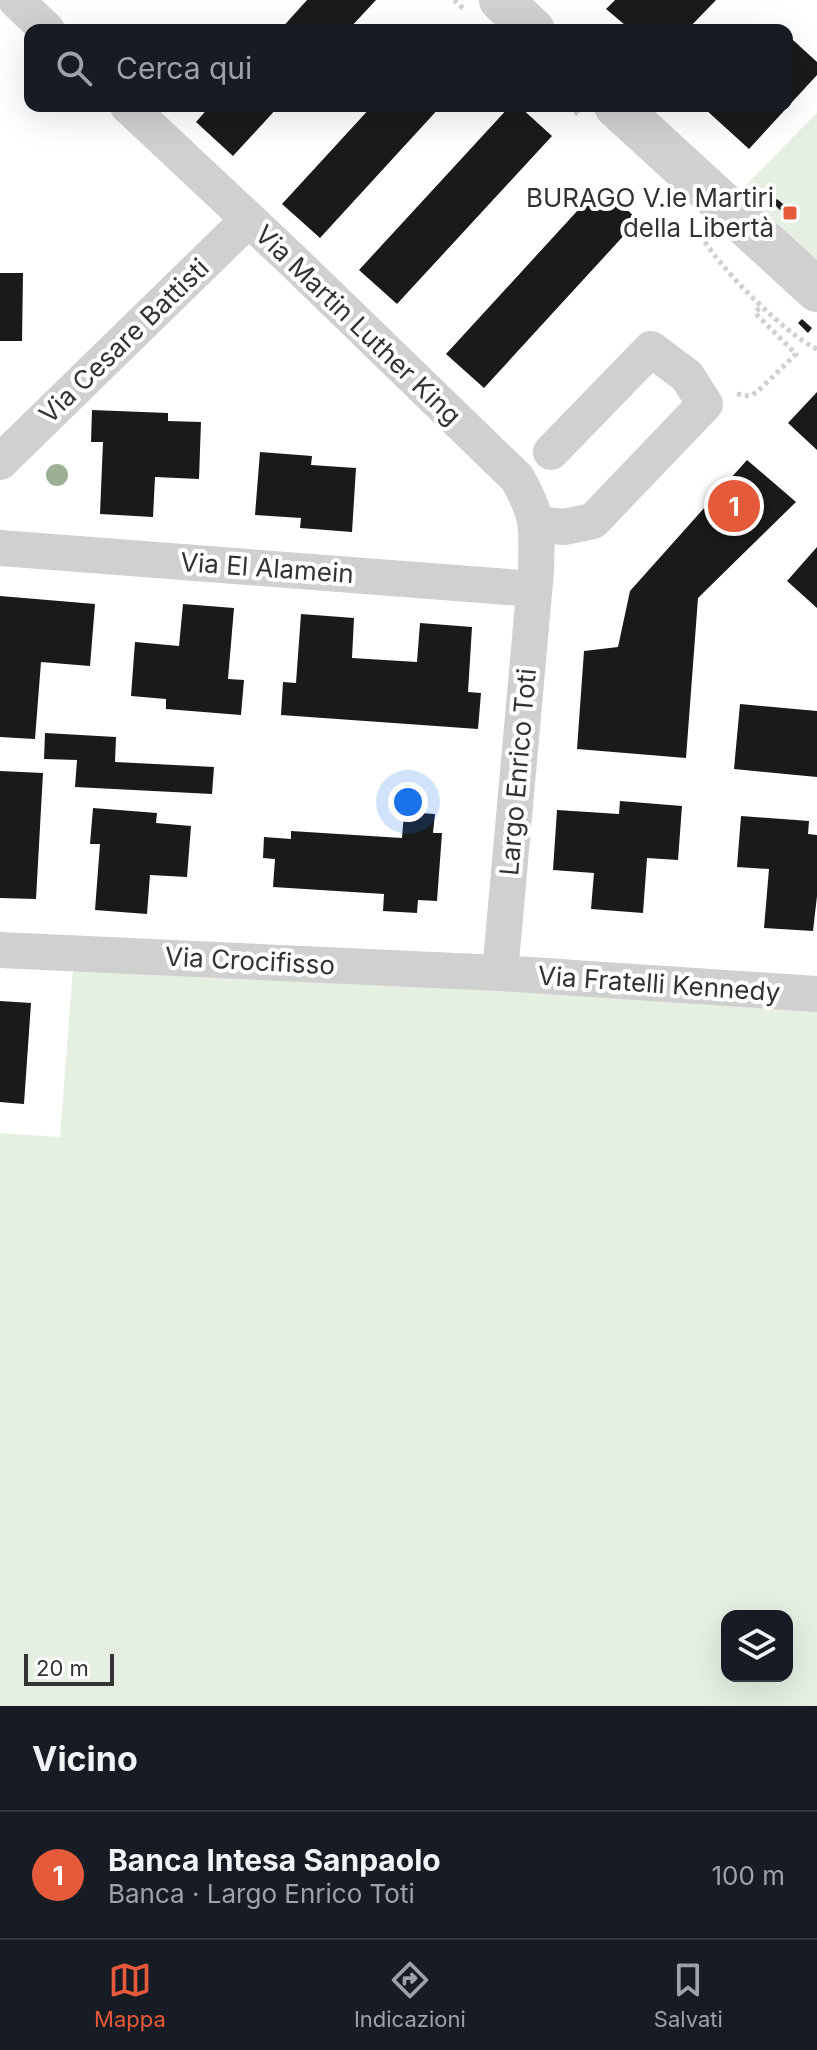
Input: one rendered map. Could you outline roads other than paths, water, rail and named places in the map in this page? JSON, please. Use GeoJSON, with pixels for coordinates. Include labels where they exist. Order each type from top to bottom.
{"type":"FeatureCollection","features":[{"type":"Feature","properties":{"kind":"street"},"geometry":{"type":"LineString","coordinates":[[16,0],[41,24]]}},
{"type":"Feature","properties":{"kind":"street"},"geometry":{"type":"LineString","coordinates":[[501,0],[527,24]]}},
{"type":"Feature","properties":{"kind":"street","name":"Via Martin Luther King"},"geometry":{"type":"LineString","coordinates":[[134,112],[517,478],[531,503],[537,524],[535,580]]}},
{"type":"Feature","properties":{"kind":"street"},"geometry":{"type":"LineString","coordinates":[[623,112],[817,290]]}},
{"type":"Feature","properties":{"kind":"street","name":"Via Cesare Battisti"},"geometry":{"type":"LineString","coordinates":[[0,462],[248,220]]}},
{"type":"Feature","properties":{"kind":"street"},"geometry":{"type":"LineString","coordinates":[[537,524],[564,527],[593,521],[705,404],[687,376],[651,349],[551,452]]}},
{"type":"Feature","properties":{"kind":"street","name":"Via El Alamein"},"geometry":{"type":"LineString","coordinates":[[0,548],[535,580]]}},
{"type":"Feature","properties":{"kind":"street","name":"Largo Enrico Toti"},"geometry":{"type":"LineString","coordinates":[[500,973],[535,580]]}},
{"type":"Feature","properties":{"kind":"street","name":"Via Crocifisso"},"geometry":{"type":"LineString","coordinates":[[0,950],[500,973]]}},
{"type":"Feature","properties":{"kind":"street","name":"Via Fratelli Kennedy"},"geometry":{"type":"LineString","coordinates":[[500,973],[817,994]]}},
{"type":"Feature","properties":{"kind":"place","name":"BURAGO V.le Martiri della Libertà"},"geometry":{"type":"Point","coordinates":[790,213]}},
{"type":"Feature","properties":{"kind":"place","name":"Banca Intesa Sanpaolo"},"geometry":{"type":"Point","coordinates":[734,506]}}]}
